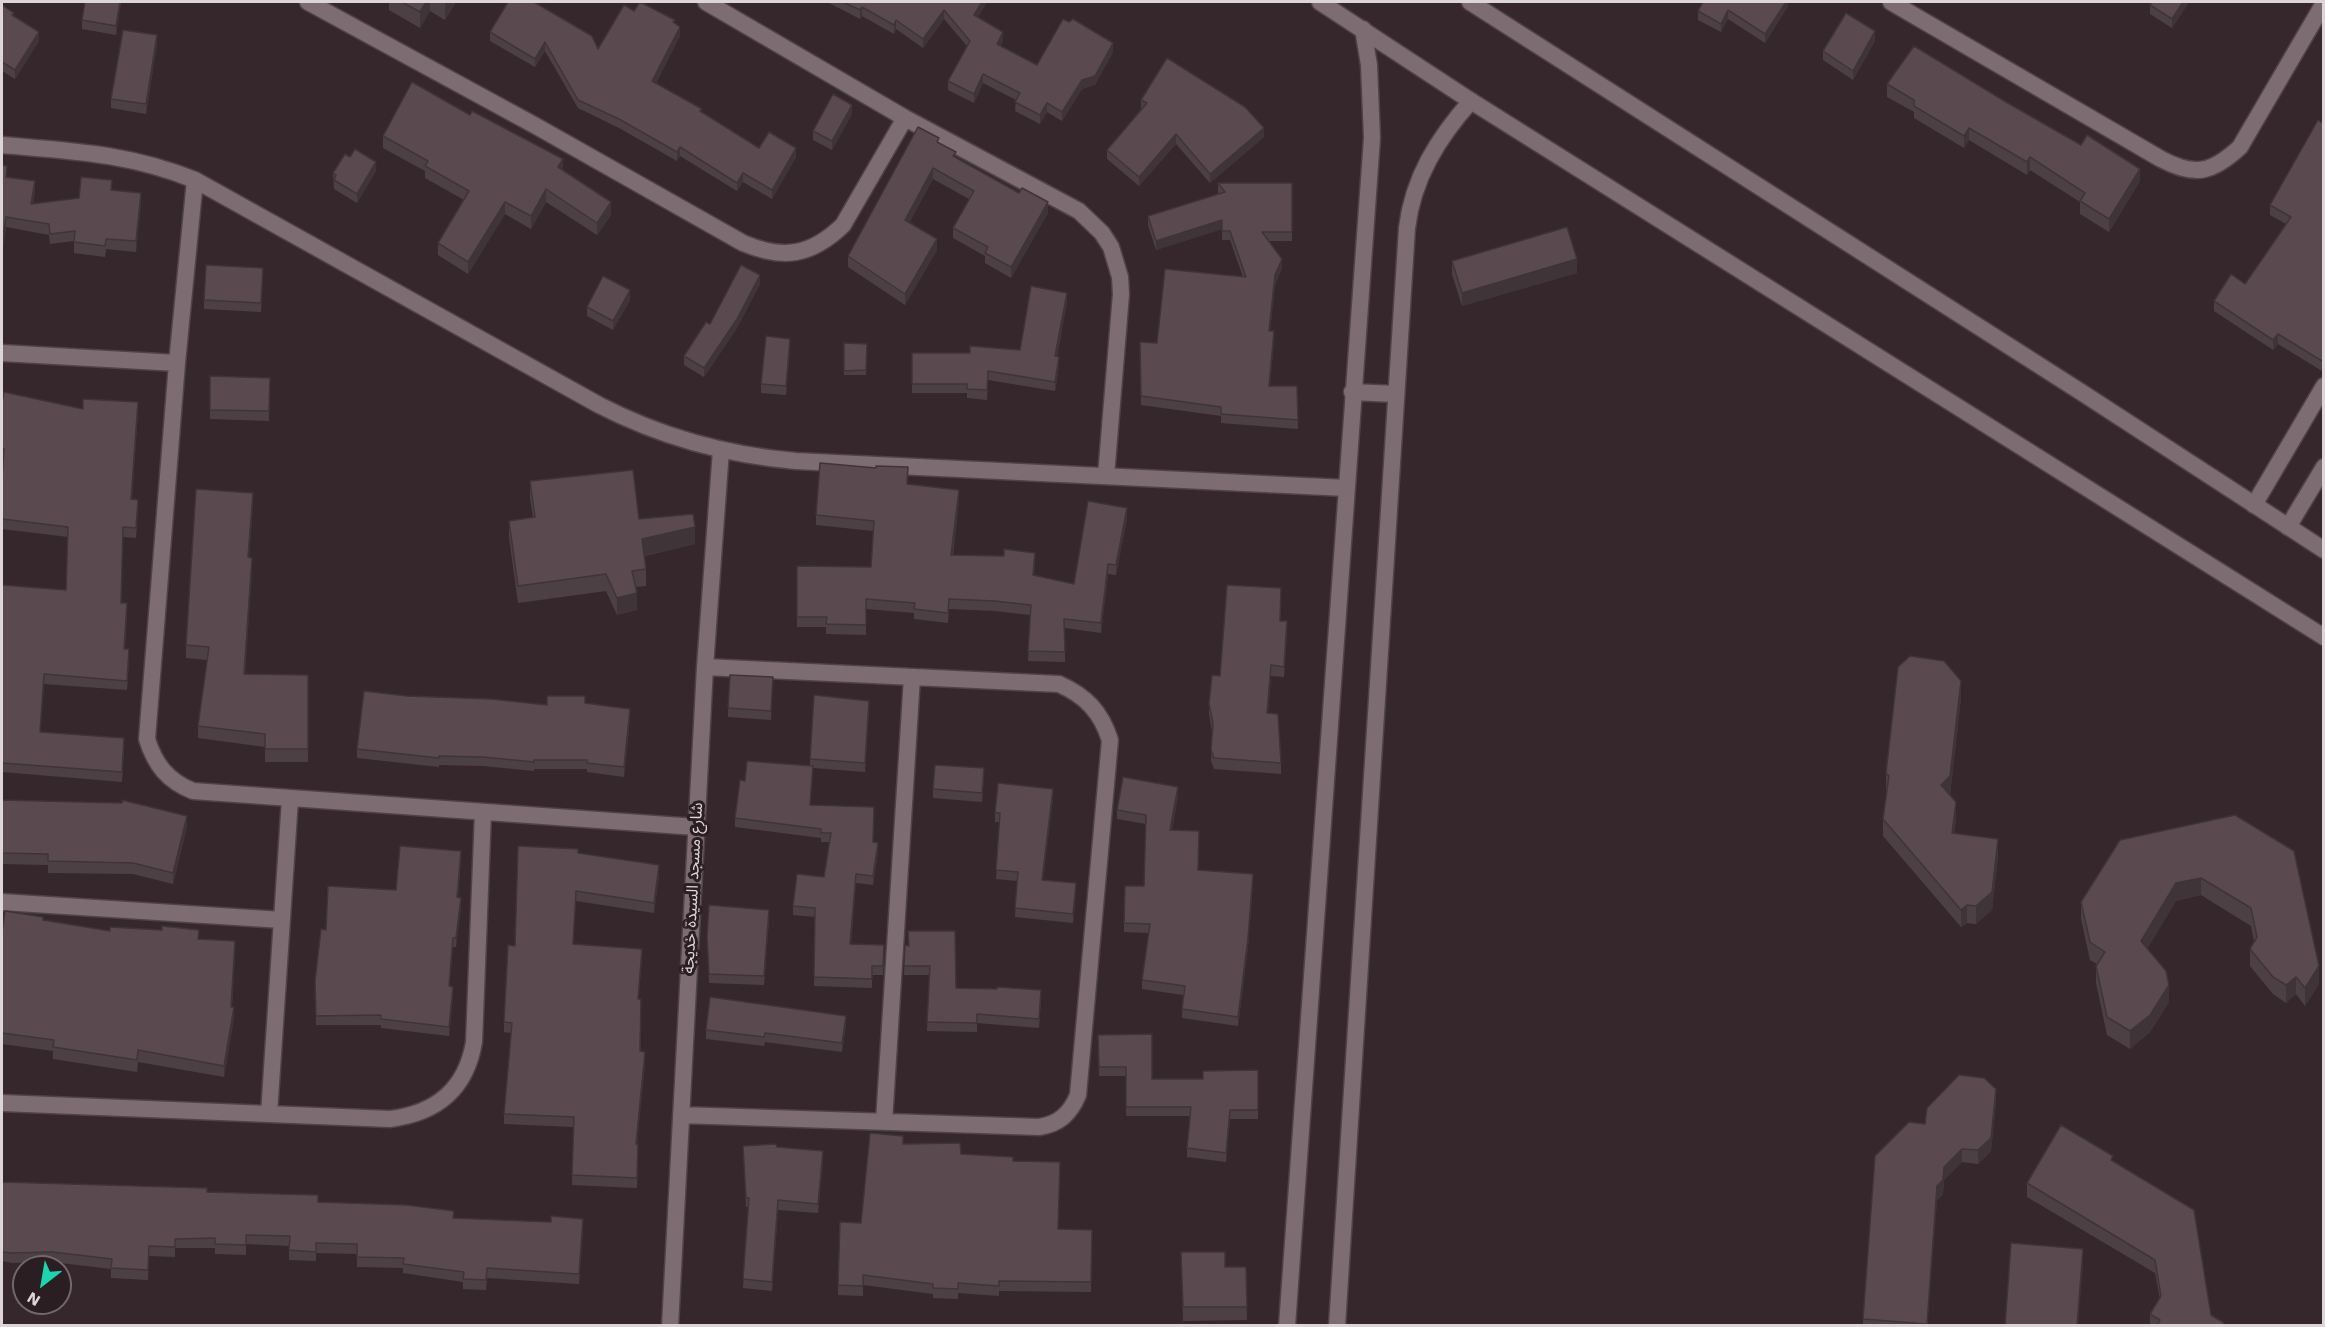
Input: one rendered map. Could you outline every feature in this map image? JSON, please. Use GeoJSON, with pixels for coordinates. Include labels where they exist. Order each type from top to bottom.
{"type":"FeatureCollection","features":[{"type":"Feature","properties":{"kind":"street"},"geometry":{"type":"LineString","coordinates":[[308,2],[536,126],[742,243],[778,254],[814,247],[829,238],[843,225],[905,118]]}},
{"type":"Feature","properties":{"kind":"street"},"geometry":{"type":"LineString","coordinates":[[706,2],[905,118],[1079,211],[1102,233],[1111,247],[1120,277],[1121,294],[1106,476]]}},
{"type":"Feature","properties":{"kind":"street"},"geometry":{"type":"LineString","coordinates":[[1320,2],[1471,101],[2324,637]]}},
{"type":"Feature","properties":{"kind":"street"},"geometry":{"type":"LineString","coordinates":[[1470,2],[2324,550]]}},
{"type":"Feature","properties":{"kind":"street"},"geometry":{"type":"LineString","coordinates":[[1891,2],[2161,159],[2180,169],[2203,170],[2224,162],[2240,147],[2316,5]]}},
{"type":"Feature","properties":{"kind":"street"},"geometry":{"type":"LineString","coordinates":[[1287,1326],[1352,392],[1372,138],[1369,65],[1363,29]]}},
{"type":"Feature","properties":{"kind":"street"},"geometry":{"type":"LineString","coordinates":[[1337,1326],[1410,205],[1431,154],[1442,136],[1471,101]]}},
{"type":"Feature","properties":{"kind":"street"},"geometry":{"type":"LineString","coordinates":[[2,145],[114,155],[156,165],[195,180],[598,405],[655,430],[721,450],[796,461],[1346,488]]}},
{"type":"Feature","properties":{"kind":"street"},"geometry":{"type":"LineString","coordinates":[[195,180],[177,363],[147,739],[158,766],[168,777],[193,791],[696,827]]}},
{"type":"Feature","properties":{"kind":"street"},"geometry":{"type":"LineString","coordinates":[[2,353],[177,363]]}},
{"type":"Feature","properties":{"kind":"street"},"geometry":{"type":"LineString","coordinates":[[2254,505],[2324,386]]}},
{"type":"Feature","properties":{"kind":"street"},"geometry":{"type":"LineString","coordinates":[[1352,392],[1396,394]]}},
{"type":"Feature","properties":{"kind":"street","name":"شارع مسجد السيدة خديجة"},"geometry":{"type":"LineString","coordinates":[[670,1326],[705,667],[721,450]]}},
{"type":"Feature","properties":{"kind":"street"},"geometry":{"type":"LineString","coordinates":[[2288,527],[2324,467]]}},
{"type":"Feature","properties":{"kind":"street"},"geometry":{"type":"LineString","coordinates":[[681,1115],[1039,1127],[1058,1122],[1074,1106],[1079,1087],[1110,740],[1107,728],[1094,707],[1084,697],[1059,684],[705,667]]}},
{"type":"Feature","properties":{"kind":"street"},"geometry":{"type":"LineString","coordinates":[[884,1122],[912,677]]}},
{"type":"Feature","properties":{"kind":"street"},"geometry":{"type":"LineString","coordinates":[[269,1114],[290,799]]}},
{"type":"Feature","properties":{"kind":"street"},"geometry":{"type":"LineString","coordinates":[[2,1103],[390,1119],[421,1113],[436,1105],[449,1095],[458,1083],[472,1056],[483,812]]}},
{"type":"Feature","properties":{"kind":"street"},"geometry":{"type":"LineString","coordinates":[[2,902],[282,920]]}},
{"type":"Feature","properties":{"kind":"building"},"geometry":{"type":"Polygon","coordinates":[[[85,2],[120,2],[116,26],[82,20],[85,2]]]}},
{"type":"Feature","properties":{"kind":"building"},"geometry":{"type":"Polygon","coordinates":[[[402,2],[426,2],[420,12],[402,2]]]}},
{"type":"Feature","properties":{"kind":"building"},"geometry":{"type":"Polygon","coordinates":[[[508,2],[534,2],[592,36],[598,49],[624,5],[634,11],[640,2],[675,20],[673,22],[680,27],[652,81],[702,109],[700,111],[759,148],[769,132],[796,148],[772,190],[743,173],[737,183],[680,147],[677,152],[619,119],[578,100],[545,42],[535,59],[490,32],[508,2]]]}},
{"type":"Feature","properties":{"kind":"building"},"geometry":{"type":"Polygon","coordinates":[[[843,2],[982,2],[974,15],[1003,32],[997,44],[1037,65],[1063,19],[1069,22],[1073,19],[1113,43],[1095,76],[1082,80],[1062,112],[1047,103],[1040,115],[1015,102],[1020,93],[983,74],[974,94],[948,81],[970,41],[944,10],[923,39],[896,20],[894,25],[862,7],[860,10],[843,2]]]}},
{"type":"Feature","properties":{"kind":"building"},"geometry":{"type":"Polygon","coordinates":[[[1703,2],[1786,2],[1765,34],[1728,10],[1721,24],[1698,11],[1703,2]]]}},
{"type":"Feature","properties":{"kind":"building"},"geometry":{"type":"Polygon","coordinates":[[[2152,2],[2183,2],[2172,19],[2150,5],[2152,2]]]}},
{"type":"Feature","properties":{"kind":"building"},"geometry":{"type":"Polygon","coordinates":[[[2,5],[14,13],[12,15],[39,32],[15,70],[2,62],[2,5]]]}},
{"type":"Feature","properties":{"kind":"building"},"geometry":{"type":"Polygon","coordinates":[[[1846,13],[1875,31],[1853,71],[1823,51],[1846,13]]]}},
{"type":"Feature","properties":{"kind":"building"},"geometry":{"type":"Polygon","coordinates":[[[123,30],[157,35],[146,104],[111,99],[123,30]]]}},
{"type":"Feature","properties":{"kind":"building"},"geometry":{"type":"Polygon","coordinates":[[[1914,46],[2081,145],[2087,135],[2140,169],[2109,219],[2080,201],[2085,193],[2030,157],[2027,162],[1969,128],[1964,136],[1914,106],[1914,100],[1887,84],[1914,46]]]}},
{"type":"Feature","properties":{"kind":"building"},"geometry":{"type":"Polygon","coordinates":[[[1167,58],[1245,107],[1264,128],[1210,174],[1176,134],[1139,177],[1107,150],[1147,103],[1141,100],[1167,58]]]}},
{"type":"Feature","properties":{"kind":"building"},"geometry":{"type":"Polygon","coordinates":[[[412,82],[470,115],[472,111],[563,159],[558,167],[611,202],[597,223],[546,189],[531,216],[505,202],[468,262],[438,243],[469,191],[425,166],[428,161],[383,136],[412,82]]]}},
{"type":"Feature","properties":{"kind":"building"},"geometry":{"type":"Polygon","coordinates":[[[833,94],[852,105],[832,141],[813,131],[833,94]]]}},
{"type":"Feature","properties":{"kind":"building"},"geometry":{"type":"Polygon","coordinates":[[[2318,120],[2324,124],[2324,358],[2322,361],[2278,334],[2273,340],[2214,301],[2231,274],[2245,284],[2291,217],[2270,205],[2318,120]]]}},
{"type":"Feature","properties":{"kind":"building"},"geometry":{"type":"Polygon","coordinates":[[[918,127],[939,138],[937,142],[956,152],[953,156],[1019,193],[1022,188],[1048,202],[1011,267],[985,253],[988,247],[953,228],[974,191],[933,168],[905,220],[937,239],[905,294],[848,256],[918,127]]]}},
{"type":"Feature","properties":{"kind":"building"},"geometry":{"type":"Polygon","coordinates":[[[355,149],[376,162],[357,194],[334,180],[336,175],[333,173],[345,154],[350,157],[355,149]]]}},
{"type":"Feature","properties":{"kind":"building"},"geometry":{"type":"Polygon","coordinates":[[[2,165],[7,166],[6,177],[35,181],[31,204],[79,198],[81,177],[112,180],[111,190],[141,193],[136,241],[106,239],[105,246],[74,242],[75,231],[50,234],[49,224],[6,217],[2,236],[2,165]]]}},
{"type":"Feature","properties":{"kind":"building"},"geometry":{"type":"Polygon","coordinates":[[[1218,183],[1292,183],[1292,232],[1262,232],[1282,259],[1275,275],[1269,331],[1274,331],[1269,386],[1297,386],[1298,420],[1221,414],[1221,407],[1141,396],[1140,342],[1157,343],[1165,269],[1246,277],[1230,231],[1222,231],[1222,220],[1156,241],[1148,216],[1225,192],[1218,183]]]}},
{"type":"Feature","properties":{"kind":"building"},"geometry":{"type":"Polygon","coordinates":[[[1567,227],[1577,259],[1462,293],[1452,261],[1567,227]]]}},
{"type":"Feature","properties":{"kind":"building"},"geometry":{"type":"Polygon","coordinates":[[[206,265],[263,268],[261,303],[204,300],[206,265]]]}},
{"type":"Feature","properties":{"kind":"building"},"geometry":{"type":"Polygon","coordinates":[[[741,265],[760,275],[737,319],[704,368],[684,356],[706,322],[710,324],[741,265]]]}},
{"type":"Feature","properties":{"kind":"building"},"geometry":{"type":"Polygon","coordinates":[[[603,276],[630,290],[613,321],[587,307],[603,276]]]}},
{"type":"Feature","properties":{"kind":"building"},"geometry":{"type":"Polygon","coordinates":[[[1031,286],[1067,293],[1055,356],[1059,357],[1055,382],[988,371],[987,390],[967,389],[967,384],[912,384],[912,353],[970,353],[970,346],[1020,350],[1031,286]]]}},
{"type":"Feature","properties":{"kind":"building"},"geometry":{"type":"Polygon","coordinates":[[[766,336],[790,339],[786,386],[761,384],[766,336]]]}},
{"type":"Feature","properties":{"kind":"building"},"geometry":{"type":"Polygon","coordinates":[[[844,343],[867,344],[866,370],[844,371],[844,343]]]}},
{"type":"Feature","properties":{"kind":"building"},"geometry":{"type":"Polygon","coordinates":[[[210,376],[270,378],[269,411],[210,410],[210,376]]]}},
{"type":"Feature","properties":{"kind":"building"},"geometry":{"type":"Polygon","coordinates":[[[4,392],[83,409],[83,399],[138,402],[131,499],[138,500],[136,528],[123,527],[121,603],[127,603],[124,649],[129,649],[127,681],[44,674],[40,732],[124,738],[122,772],[2,763],[2,585],[66,590],[68,527],[2,519],[4,449],[2,448],[2,402],[4,392]]]}},
{"type":"Feature","properties":{"kind":"building"},"geometry":{"type":"Polygon","coordinates":[[[820,463],[876,468],[876,466],[908,467],[907,484],[959,490],[951,555],[1004,556],[1004,549],[1035,553],[1033,575],[1074,584],[1088,501],[1127,508],[1116,565],[1108,564],[1101,623],[1064,619],[1065,652],[1028,651],[1031,605],[949,599],[948,613],[914,609],[915,603],[866,599],[866,625],[826,624],[827,617],[797,617],[797,566],[871,567],[874,521],[816,515],[820,463]]]}},
{"type":"Feature","properties":{"kind":"building"},"geometry":{"type":"Polygon","coordinates":[[[633,470],[639,519],[693,514],[695,527],[642,539],[646,569],[632,571],[637,593],[617,598],[606,574],[518,586],[509,521],[535,517],[530,481],[633,470]]]}},
{"type":"Feature","properties":{"kind":"building"},"geometry":{"type":"Polygon","coordinates":[[[196,489],[253,493],[248,557],[252,558],[244,674],[308,675],[308,749],[265,749],[265,734],[198,726],[209,647],[186,645],[196,489]]]}},
{"type":"Feature","properties":{"kind":"building"},"geometry":{"type":"Polygon","coordinates":[[[1227,585],[1281,588],[1280,621],[1287,621],[1284,667],[1271,665],[1267,713],[1278,714],[1281,763],[1214,758],[1211,750],[1213,723],[1209,704],[1212,675],[1220,676],[1227,585]]]}},
{"type":"Feature","properties":{"kind":"building"},"geometry":{"type":"Polygon","coordinates":[[[1910,656],[1944,661],[1961,681],[1950,776],[1941,785],[1956,802],[1952,833],[1998,839],[1992,892],[1976,906],[1967,905],[1961,910],[1883,819],[1898,667],[1910,656]]]}},
{"type":"Feature","properties":{"kind":"building"},"geometry":{"type":"Polygon","coordinates":[[[730,675],[773,677],[771,711],[728,708],[730,675]]]}},
{"type":"Feature","properties":{"kind":"building"},"geometry":{"type":"Polygon","coordinates":[[[364,691],[547,705],[547,696],[585,696],[585,703],[630,709],[624,767],[587,763],[587,760],[534,760],[534,762],[483,757],[439,756],[439,758],[357,749],[364,691]]]}},
{"type":"Feature","properties":{"kind":"building"},"geometry":{"type":"Polygon","coordinates":[[[814,695],[869,701],[865,763],[810,759],[814,695]]]}},
{"type":"Feature","properties":{"kind":"building"},"geometry":{"type":"Polygon","coordinates":[[[747,761],[813,766],[810,805],[874,807],[873,842],[878,843],[873,876],[856,874],[850,944],[884,945],[883,966],[872,966],[872,979],[814,977],[815,908],[793,906],[797,874],[824,877],[831,833],[821,833],[821,829],[735,818],[740,780],[745,781],[747,761]]]}},
{"type":"Feature","properties":{"kind":"building"},"geometry":{"type":"Polygon","coordinates":[[[935,765],[984,768],[982,793],[933,789],[935,765]]]}},
{"type":"Feature","properties":{"kind":"building"},"geometry":{"type":"Polygon","coordinates":[[[1123,777],[1178,787],[1170,830],[1199,831],[1198,870],[1253,874],[1238,1017],[1182,1009],[1185,986],[1142,980],[1150,924],[1124,923],[1125,886],[1144,886],[1146,815],[1117,810],[1123,777]]]}},
{"type":"Feature","properties":{"kind":"building"},"geometry":{"type":"Polygon","coordinates":[[[998,783],[1053,789],[1042,880],[1076,883],[1073,914],[1015,908],[1018,872],[996,870],[1000,813],[995,813],[998,783]]]}},
{"type":"Feature","properties":{"kind":"building"},"geometry":{"type":"Polygon","coordinates":[[[2,800],[122,803],[122,800],[187,816],[173,873],[133,863],[48,861],[48,854],[2,853],[2,800]]]}},
{"type":"Feature","properties":{"kind":"building"},"geometry":{"type":"Polygon","coordinates":[[[2235,815],[2294,851],[2319,966],[2305,988],[2296,977],[2286,985],[2273,977],[2250,949],[2257,937],[2251,908],[2201,878],[2176,883],[2141,941],[2166,971],[2169,985],[2150,1015],[2130,1031],[2107,1017],[2096,966],[2105,952],[2090,942],[2081,902],[2120,840],[2235,815]]]}},
{"type":"Feature","properties":{"kind":"building"},"geometry":{"type":"Polygon","coordinates":[[[400,846],[461,851],[457,897],[461,898],[456,938],[453,938],[449,986],[453,987],[449,1027],[381,1019],[381,1015],[316,1016],[315,981],[321,929],[326,930],[328,886],[396,890],[400,846]]]}},
{"type":"Feature","properties":{"kind":"building"},"geometry":{"type":"Polygon","coordinates":[[[518,846],[578,849],[578,853],[659,865],[654,903],[576,891],[573,944],[642,949],[638,999],[641,999],[640,1051],[645,1052],[636,1144],[638,1144],[637,1178],[572,1175],[574,1117],[504,1114],[512,1023],[504,1022],[508,945],[515,946],[518,846]]]}},
{"type":"Feature","properties":{"kind":"building"},"geometry":{"type":"Polygon","coordinates":[[[709,905],[769,910],[764,976],[709,974],[707,936],[709,905]]]}},
{"type":"Feature","properties":{"kind":"building"},"geometry":{"type":"Polygon","coordinates":[[[5,911],[110,931],[110,927],[162,930],[162,926],[199,930],[198,939],[235,941],[231,1007],[234,1007],[224,1066],[138,1050],[137,1060],[53,1047],[54,1040],[2,1033],[2,932],[5,911]]]}},
{"type":"Feature","properties":{"kind":"building"},"geometry":{"type":"Polygon","coordinates":[[[908,931],[955,931],[956,988],[997,989],[997,987],[1041,990],[1039,1019],[977,1014],[977,1023],[927,1022],[930,966],[904,966],[905,945],[909,946],[908,931]]]}},
{"type":"Feature","properties":{"kind":"building"},"geometry":{"type":"Polygon","coordinates":[[[710,997],[846,1016],[842,1043],[765,1033],[764,1037],[706,1030],[710,997]]]}},
{"type":"Feature","properties":{"kind":"building"},"geometry":{"type":"Polygon","coordinates":[[[1152,1034],[1152,1079],[1203,1079],[1203,1071],[1258,1070],[1258,1110],[1230,1110],[1226,1153],[1187,1148],[1191,1107],[1126,1107],[1126,1067],[1099,1067],[1098,1035],[1152,1034]]]}},
{"type":"Feature","properties":{"kind":"building"},"geometry":{"type":"Polygon","coordinates":[[[1959,1075],[1984,1078],[1996,1089],[1991,1138],[1978,1150],[1962,1149],[1944,1167],[1943,1180],[1937,1186],[1927,1324],[1863,1319],[1875,1156],[1909,1122],[1925,1124],[1927,1108],[1959,1075]]]}},
{"type":"Feature","properties":{"kind":"building"},"geometry":{"type":"Polygon","coordinates":[[[2061,1125],[2113,1156],[2111,1160],[2194,1210],[2211,1315],[2224,1323],[2222,1326],[2157,1326],[2160,1320],[2150,1314],[2161,1296],[2155,1260],[2027,1183],[2061,1125]]]}},
{"type":"Feature","properties":{"kind":"building"},"geometry":{"type":"Polygon","coordinates":[[[870,1133],[903,1136],[903,1144],[960,1143],[961,1154],[1013,1157],[1013,1161],[1060,1162],[1058,1229],[1092,1230],[1091,1282],[999,1281],[999,1286],[958,1283],[958,1289],[933,1288],[933,1284],[863,1275],[863,1286],[838,1285],[840,1222],[861,1223],[870,1133]]]}},
{"type":"Feature","properties":{"kind":"building"},"geometry":{"type":"Polygon","coordinates":[[[776,1144],[777,1147],[823,1151],[818,1204],[778,1200],[772,1282],[743,1279],[749,1198],[746,1198],[743,1146],[776,1144]]]}},
{"type":"Feature","properties":{"kind":"building"},"geometry":{"type":"Polygon","coordinates":[[[2,1182],[207,1188],[207,1192],[318,1195],[318,1202],[407,1205],[454,1211],[453,1218],[551,1222],[551,1216],[583,1219],[579,1274],[487,1268],[486,1280],[463,1279],[464,1272],[403,1264],[404,1258],[357,1257],[357,1244],[316,1243],[316,1252],[289,1250],[290,1236],[246,1235],[246,1245],[215,1244],[215,1238],[175,1239],[175,1247],[149,1246],[148,1270],[111,1268],[112,1259],[52,1252],[2,1252],[2,1182]]]}},
{"type":"Feature","properties":{"kind":"building"},"geometry":{"type":"Polygon","coordinates":[[[2011,1243],[2083,1249],[2077,1326],[2005,1326],[2011,1243]]]}},
{"type":"Feature","properties":{"kind":"building"},"geometry":{"type":"Polygon","coordinates":[[[1181,1252],[1225,1252],[1225,1267],[1246,1267],[1247,1307],[1183,1307],[1181,1252]]]}}]}
